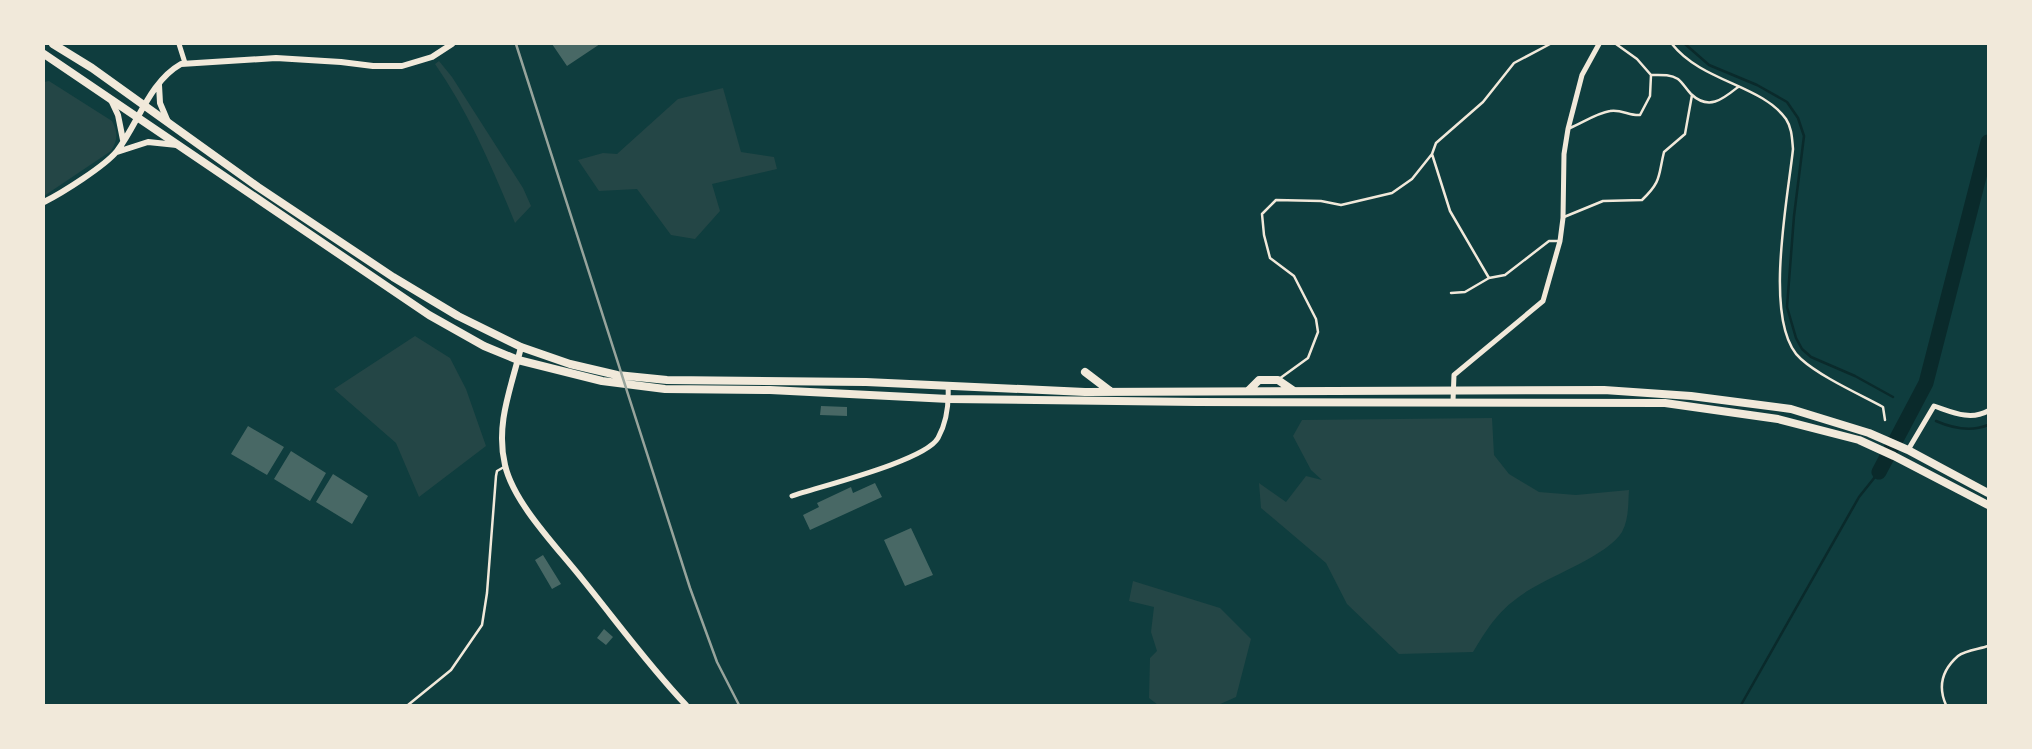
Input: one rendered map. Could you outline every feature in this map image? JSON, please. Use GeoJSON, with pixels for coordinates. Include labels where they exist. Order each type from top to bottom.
{"type":"FeatureCollection","features":[{"type":"Feature","properties":{"kind":"main road"},"geometry":{"type":"LineString","coordinates":[[53,44],[92,68],[258,187],[393,277],[458,316],[522,346],[570,364],[617,376],[668,380],[948,385],[1110,391],[1604,390],[1734,401],[1791,409],[1869,432],[1905,448],[1988,493]]}},
{"type":"Feature","properties":{"kind":"main road"},"geometry":{"type":"LineString","coordinates":[[44,54],[136,119],[178,145],[428,315],[484,346],[518,360],[592,378],[638,386],[949,399],[1197,402],[1452,401],[1665,403],[1778,418],[1824,430],[1879,449],[1988,505]]}},
{"type":"Feature","properties":{"kind":"main road"},"geometry":{"type":"LineString","coordinates":[[1085,372],[1110,391]]}},
{"type":"Feature","properties":{"kind":"main road"},"geometry":{"type":"LineString","coordinates":[[1249,390],[1260,380],[1278,380],[1294,391]]}},
{"type":"Feature","properties":{"kind":"street"},"geometry":{"type":"LineString","coordinates":[[179,44],[185,63]]}},
{"type":"Feature","properties":{"kind":"street"},"geometry":{"type":"LineString","coordinates":[[114,154],[159,85],[175,67],[185,63],[276,58],[373,66],[402,66],[432,57],[452,44]]}},
{"type":"Feature","properties":{"kind":"street"},"geometry":{"type":"LineString","coordinates":[[1452,401],[1454,375],[1543,301],[1560,241],[1563,218],[1564,154],[1568,129],[1582,75],[1599,44]]}},
{"type":"Feature","properties":{"kind":"street"},"geometry":{"type":"LineString","coordinates":[[159,85],[161,110],[168,123]]}},
{"type":"Feature","properties":{"kind":"street"},"geometry":{"type":"LineString","coordinates":[[110,99],[120,121],[123,142]]}},
{"type":"Feature","properties":{"kind":"street"},"geometry":{"type":"LineString","coordinates":[[44,202],[114,154],[148,142],[178,145]]}},
{"type":"Feature","properties":{"kind":"street"},"geometry":{"type":"LineString","coordinates":[[522,346],[503,415],[502,431],[505,466],[512,484],[531,514],[661,679],[686,705]]}},
{"type":"Feature","properties":{"kind":"street"},"geometry":{"type":"LineString","coordinates":[[792,496],[907,460],[938,440],[945,420],[949,399],[948,385]]}},
{"type":"Feature","properties":{"kind":"street"},"geometry":{"type":"LineString","coordinates":[[1905,448],[1934,406],[1962,416],[1981,415],[1988,411]]}},
{"type":"Feature","properties":{"kind":"lane"},"geometry":{"type":"LineString","coordinates":[[1278,380],[1308,358],[1318,332],[1316,319],[1294,276],[1270,258],[1264,235],[1262,214],[1276,200],[1322,201],[1341,205],[1392,193],[1412,179],[1432,154],[1436,143],[1483,102],[1514,63],[1550,44]]}},
{"type":"Feature","properties":{"kind":"lane"},"geometry":{"type":"LineString","coordinates":[[1568,129],[1610,111],[1624,112],[1632,116],[1640,115],[1650,96],[1651,75],[1637,59],[1616,44]]}},
{"type":"Feature","properties":{"kind":"lane"},"geometry":{"type":"LineString","coordinates":[[1672,44],[1695,67],[1770,104],[1786,120],[1791,132],[1793,149],[1780,274],[1780,313],[1791,347],[1801,359],[1883,407],[1885,420]]}},
{"type":"Feature","properties":{"kind":"lane"},"geometry":{"type":"LineString","coordinates":[[1651,75],[1666,75],[1677,78],[1692,96],[1706,102],[1718,103],[1738,87]]}},
{"type":"Feature","properties":{"kind":"lane"},"geometry":{"type":"LineString","coordinates":[[1563,218],[1603,201],[1642,200],[1655,188],[1662,172],[1664,152],[1685,134],[1692,96]]}},
{"type":"Feature","properties":{"kind":"lane"},"geometry":{"type":"LineString","coordinates":[[1432,154],[1450,211],[1490,278]]}},
{"type":"Feature","properties":{"kind":"lane"},"geometry":{"type":"LineString","coordinates":[[1451,293],[1474,289],[1490,278],[1504,275],[1549,242],[1560,241]]}},
{"type":"Feature","properties":{"kind":"lane"},"geometry":{"type":"LineString","coordinates":[[408,705],[451,670],[482,625],[487,593],[496,476],[498,471],[505,466]]}},
{"type":"Feature","properties":{"kind":"lane"},"geometry":{"type":"LineString","coordinates":[[1946,705],[1940,693],[1942,678],[1959,655],[1988,646]]}},
{"type":"Feature","properties":{"kind":"shaded area"},"geometry":{"type":"Polygon","coordinates":[[[439,61],[452,77],[523,188],[531,206],[515,223],[489,161],[469,121],[435,64],[439,61]]]}},
{"type":"Feature","properties":{"kind":"shaded area"},"geometry":{"type":"Polygon","coordinates":[[[49,81],[112,121],[116,136],[111,151],[44,196],[44,82],[49,81]]]}},
{"type":"Feature","properties":{"kind":"shaded area"},"geometry":{"type":"Polygon","coordinates":[[[723,88],[741,152],[774,157],[777,169],[712,184],[720,211],[695,239],[671,235],[637,189],[599,191],[578,160],[603,153],[617,154],[678,99],[723,88]]]}},
{"type":"Feature","properties":{"kind":"shaded area"},"geometry":{"type":"Polygon","coordinates":[[[415,336],[450,358],[466,389],[486,446],[419,497],[396,443],[334,389],[415,336]]]}},
{"type":"Feature","properties":{"kind":"shaded area"},"geometry":{"type":"Polygon","coordinates":[[[1492,418],[1494,455],[1509,474],[1539,492],[1576,495],[1629,490],[1626,522],[1622,532],[1605,549],[1539,584],[1510,603],[1491,625],[1473,652],[1399,654],[1347,604],[1326,563],[1261,508],[1259,483],[1286,502],[1306,476],[1322,480],[1311,470],[1293,436],[1302,420],[1492,418]]]}},
{"type":"Feature","properties":{"kind":"shaded area"},"geometry":{"type":"Polygon","coordinates":[[[1133,581],[1220,608],[1251,639],[1236,697],[1218,705],[1158,705],[1149,698],[1150,658],[1157,651],[1151,632],[1154,607],[1129,601],[1133,581]]]}},
{"type":"Feature","properties":{"kind":"building"},"geometry":{"type":"Polygon","coordinates":[[[552,44],[600,44],[567,66],[552,44]]]}},
{"type":"Feature","properties":{"kind":"building"},"geometry":{"type":"Polygon","coordinates":[[[821,406],[847,407],[847,416],[820,415],[821,406]]]}},
{"type":"Feature","properties":{"kind":"building"},"geometry":{"type":"Polygon","coordinates":[[[248,426],[284,447],[267,475],[231,454],[248,426]]]}},
{"type":"Feature","properties":{"kind":"building"},"geometry":{"type":"Polygon","coordinates":[[[291,451],[326,473],[310,501],[274,479],[291,451]]]}},
{"type":"Feature","properties":{"kind":"building"},"geometry":{"type":"Polygon","coordinates":[[[333,474],[368,496],[352,524],[316,502],[333,474]]]}},
{"type":"Feature","properties":{"kind":"building"},"geometry":{"type":"Polygon","coordinates":[[[875,483],[882,497],[810,530],[803,515],[819,507],[817,503],[851,487],[853,493],[875,483]]]}},
{"type":"Feature","properties":{"kind":"building"},"geometry":{"type":"Polygon","coordinates":[[[911,528],[933,575],[905,586],[884,540],[911,528]]]}},
{"type":"Feature","properties":{"kind":"building"},"geometry":{"type":"Polygon","coordinates":[[[543,555],[561,584],[552,589],[535,560],[543,555]]]}},
{"type":"Feature","properties":{"kind":"building"},"geometry":{"type":"Polygon","coordinates":[[[604,629],[613,637],[606,645],[597,638],[604,629]]]}},
{"type":"Feature","properties":{"kind":"waterway"},"geometry":{"type":"LineString","coordinates":[[1685,44],[1709,65],[1757,85],[1787,102],[1798,118],[1804,136],[1794,216],[1787,307],[1796,338],[1802,349],[1811,357],[1855,376],[1893,397]]}},
{"type":"Feature","properties":{"kind":"waterway"},"geometry":{"type":"LineString","coordinates":[[1879,472],[1926,383],[1988,142]]}},
{"type":"Feature","properties":{"kind":"waterway"},"geometry":{"type":"LineString","coordinates":[[1936,421],[1948,426],[1962,428],[1988,425]]}},
{"type":"Feature","properties":{"kind":"waterway"},"geometry":{"type":"LineString","coordinates":[[1741,705],[1859,497],[1879,472]]}},
{"type":"Feature","properties":{"kind":"railway"},"geometry":{"type":"LineString","coordinates":[[516,44],[690,588],[717,662],[739,705]]}}]}
